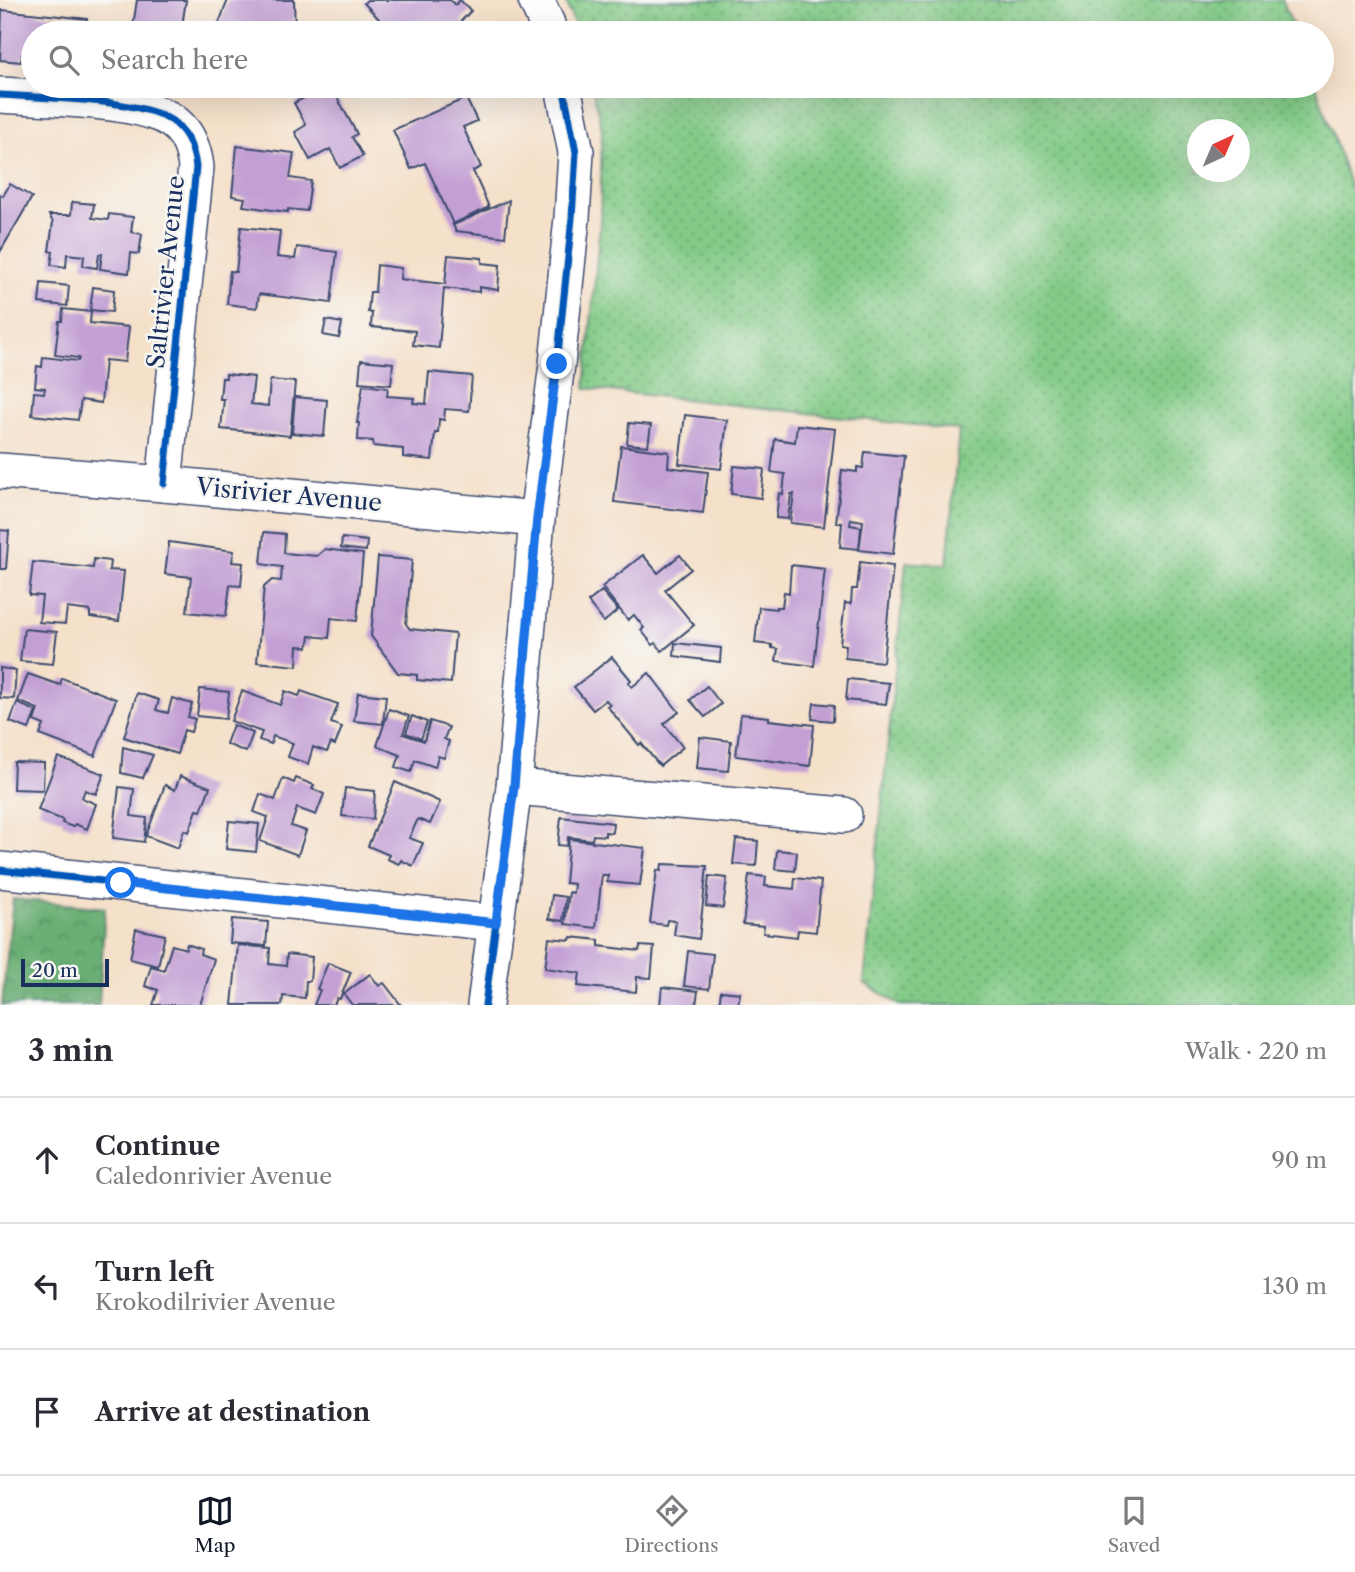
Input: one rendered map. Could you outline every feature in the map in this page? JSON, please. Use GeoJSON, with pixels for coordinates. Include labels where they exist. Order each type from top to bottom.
{"type":"FeatureCollection","features":[{"type":"Feature","properties":{"kind":"street"},"geometry":{"type":"LineString","coordinates":[[536,0],[546,21]]}},
{"type":"Feature","properties":{"kind":"street","name":"Saltrivier Avenue"},"geometry":{"type":"LineString","coordinates":[[0,95],[21,96]]}},
{"type":"Feature","properties":{"kind":"street","name":"Saltrivier Avenue"},"geometry":{"type":"LineString","coordinates":[[44,98],[140,107],[161,114],[175,122],[185,134],[194,153],[194,181],[164,484]]}},
{"type":"Feature","properties":{"kind":"street"},"geometry":{"type":"LineString","coordinates":[[485,1005],[514,786],[537,519],[557,364],[573,205],[576,152],[565,98]]}},
{"type":"Feature","properties":{"kind":"street","name":"Visrivier Avenue"},"geometry":{"type":"LineString","coordinates":[[0,471],[537,519]]}},
{"type":"Feature","properties":{"kind":"street"},"geometry":{"type":"LineString","coordinates":[[514,786],[844,815]]}},
{"type":"Feature","properties":{"kind":"street"},"geometry":{"type":"LineString","coordinates":[[0,870],[496,923]]}},
{"type":"Feature","properties":{"kind":"green space"},"geometry":{"type":"Polygon","coordinates":[[[565,0],[1282,0],[1291,21],[573,21],[565,0]]]}},
{"type":"Feature","properties":{"kind":"green space"},"geometry":{"type":"Polygon","coordinates":[[[595,98],[1320,98],[1355,200],[1355,1005],[900,1005],[864,983],[906,562],[947,565],[959,430],[585,388],[600,224],[602,129],[595,98]]]}},
{"type":"Feature","properties":{"kind":"green space"},"geometry":{"type":"Polygon","coordinates":[[[13,899],[105,908],[99,1005],[2,1005],[13,899]]]}},
{"type":"Feature","properties":{"kind":"building"},"geometry":{"type":"Polygon","coordinates":[[[137,0],[186,0],[183,21],[134,21],[137,0]]]}},
{"type":"Feature","properties":{"kind":"building"},"geometry":{"type":"Polygon","coordinates":[[[228,0],[294,0],[295,21],[220,21],[228,0]]]}},
{"type":"Feature","properties":{"kind":"building"},"geometry":{"type":"Polygon","coordinates":[[[367,0],[450,0],[455,5],[460,0],[471,11],[461,21],[381,21],[364,3],[367,0]]]}},
{"type":"Feature","properties":{"kind":"building"},"geometry":{"type":"Polygon","coordinates":[[[2,10],[87,19],[21,21],[21,62],[0,60],[2,10]]]}},
{"type":"Feature","properties":{"kind":"building"},"geometry":{"type":"Polygon","coordinates":[[[304,98],[338,98],[357,134],[352,137],[363,156],[340,168],[330,149],[310,160],[295,132],[306,125],[294,103],[304,98]]]}},
{"type":"Feature","properties":{"kind":"building"},"geometry":{"type":"Polygon","coordinates":[[[466,98],[477,121],[463,127],[481,167],[473,171],[489,207],[453,224],[425,163],[411,169],[393,130],[466,98]]]}},
{"type":"Feature","properties":{"kind":"building"},"geometry":{"type":"Polygon","coordinates":[[[237,146],[294,153],[290,178],[311,181],[307,211],[288,209],[288,212],[243,206],[245,198],[232,196],[237,146]]]}},
{"type":"Feature","properties":{"kind":"building"},"geometry":{"type":"Polygon","coordinates":[[[10,184],[32,197],[0,252],[0,194],[3,196],[10,184]]]}},
{"type":"Feature","properties":{"kind":"building"},"geometry":{"type":"Polygon","coordinates":[[[509,200],[505,237],[456,231],[453,225],[509,200]]]}},
{"type":"Feature","properties":{"kind":"building"},"geometry":{"type":"Polygon","coordinates":[[[72,202],[94,204],[92,218],[108,220],[109,214],[133,217],[131,232],[142,234],[139,254],[131,253],[129,273],[100,269],[102,254],[99,254],[97,268],[83,266],[84,256],[67,254],[66,267],[51,265],[53,252],[49,251],[53,222],[49,215],[71,215],[72,202]]]}},
{"type":"Feature","properties":{"kind":"building"},"geometry":{"type":"Polygon","coordinates":[[[241,227],[280,231],[277,257],[295,259],[297,247],[337,252],[331,303],[259,294],[257,308],[227,304],[230,271],[236,272],[241,227]]]}},
{"type":"Feature","properties":{"kind":"building"},"geometry":{"type":"Polygon","coordinates":[[[448,255],[482,258],[482,263],[500,265],[498,290],[479,287],[479,292],[444,288],[439,348],[413,345],[415,331],[371,327],[372,313],[368,312],[370,292],[375,292],[377,265],[401,268],[400,279],[445,284],[448,255]]]}},
{"type":"Feature","properties":{"kind":"building"},"geometry":{"type":"Polygon","coordinates":[[[41,283],[69,286],[67,306],[39,303],[41,283]]]}},
{"type":"Feature","properties":{"kind":"building"},"geometry":{"type":"Polygon","coordinates":[[[93,287],[114,290],[112,312],[90,310],[93,287]]]}},
{"type":"Feature","properties":{"kind":"building"},"geometry":{"type":"Polygon","coordinates":[[[63,309],[91,312],[90,323],[129,327],[125,362],[105,360],[101,403],[81,400],[78,420],[32,415],[34,392],[44,393],[45,388],[35,387],[37,366],[42,367],[43,357],[78,361],[79,358],[55,355],[63,309]]]}},
{"type":"Feature","properties":{"kind":"building"},"geometry":{"type":"Polygon","coordinates":[[[326,320],[342,323],[339,338],[323,335],[326,320]]]}},
{"type":"Feature","properties":{"kind":"building"},"geometry":{"type":"Polygon","coordinates":[[[361,360],[393,363],[391,385],[359,382],[361,360]]]}},
{"type":"Feature","properties":{"kind":"building"},"geometry":{"type":"Polygon","coordinates":[[[429,372],[472,376],[469,411],[445,409],[444,420],[439,419],[438,433],[435,433],[432,460],[403,457],[403,449],[373,446],[373,441],[358,440],[357,423],[363,385],[388,388],[387,396],[414,398],[413,403],[426,404],[429,372]]]}},
{"type":"Feature","properties":{"kind":"building"},"geometry":{"type":"Polygon","coordinates":[[[226,374],[254,377],[251,404],[268,406],[270,380],[295,382],[290,436],[221,429],[224,399],[220,399],[222,378],[226,378],[226,374]]]}},
{"type":"Feature","properties":{"kind":"building"},"geometry":{"type":"Polygon","coordinates":[[[295,397],[327,400],[324,436],[292,433],[295,397]]]}},
{"type":"Feature","properties":{"kind":"building"},"geometry":{"type":"Polygon","coordinates":[[[685,415],[727,420],[721,469],[679,464],[685,415]]]}},
{"type":"Feature","properties":{"kind":"building"},"geometry":{"type":"Polygon","coordinates":[[[629,423],[651,425],[648,446],[627,444],[629,423]]]}},
{"type":"Feature","properties":{"kind":"building"},"geometry":{"type":"Polygon","coordinates":[[[797,425],[835,429],[824,527],[790,523],[794,494],[791,494],[788,519],[776,518],[785,474],[771,472],[775,439],[795,442],[797,425]]]}},
{"type":"Feature","properties":{"kind":"building"},"geometry":{"type":"Polygon","coordinates":[[[621,446],[669,452],[668,467],[708,472],[703,513],[614,502],[621,446]]]}},
{"type":"Feature","properties":{"kind":"building"},"geometry":{"type":"Polygon","coordinates":[[[865,452],[904,456],[893,554],[859,550],[863,521],[851,519],[850,525],[861,527],[859,549],[840,547],[842,523],[836,523],[842,470],[857,472],[857,467],[863,468],[865,452]]]}},
{"type":"Feature","properties":{"kind":"building"},"geometry":{"type":"Polygon","coordinates":[[[734,466],[764,469],[761,498],[731,494],[734,466]]]}},
{"type":"Feature","properties":{"kind":"building"},"geometry":{"type":"Polygon","coordinates":[[[0,530],[9,531],[6,569],[0,569],[0,530]]]}},
{"type":"Feature","properties":{"kind":"building"},"geometry":{"type":"Polygon","coordinates":[[[264,532],[285,534],[284,553],[317,556],[325,549],[363,554],[357,621],[331,618],[329,638],[310,636],[308,647],[298,646],[297,666],[257,662],[264,587],[272,580],[281,581],[282,567],[261,564],[264,532]]]}},
{"type":"Feature","properties":{"kind":"building"},"geometry":{"type":"Polygon","coordinates":[[[342,538],[367,541],[366,551],[341,548],[342,538]]]}},
{"type":"Feature","properties":{"kind":"building"},"geometry":{"type":"Polygon","coordinates":[[[169,542],[234,551],[232,562],[243,563],[241,586],[230,585],[226,616],[187,612],[191,577],[165,574],[169,542]]]}},
{"type":"Feature","properties":{"kind":"building"},"geometry":{"type":"Polygon","coordinates":[[[643,555],[658,573],[680,555],[691,569],[665,590],[694,625],[662,651],[656,643],[653,645],[641,630],[644,628],[634,615],[628,620],[602,587],[643,555]]]}},
{"type":"Feature","properties":{"kind":"building"},"geometry":{"type":"Polygon","coordinates":[[[378,557],[412,560],[406,624],[410,629],[455,634],[451,683],[417,680],[417,675],[398,673],[371,636],[378,557]]]}},
{"type":"Feature","properties":{"kind":"building"},"geometry":{"type":"Polygon","coordinates":[[[94,559],[110,561],[109,570],[124,571],[119,621],[90,617],[90,611],[67,608],[65,624],[39,622],[42,596],[29,595],[33,562],[93,568],[94,559]]]}},
{"type":"Feature","properties":{"kind":"building"},"geometry":{"type":"Polygon","coordinates":[[[860,562],[893,566],[883,662],[845,658],[846,645],[840,644],[845,603],[851,604],[852,589],[857,589],[860,562]]]}},
{"type":"Feature","properties":{"kind":"building"},"geometry":{"type":"Polygon","coordinates":[[[791,565],[825,569],[814,666],[776,661],[778,649],[772,648],[772,645],[755,643],[759,607],[782,607],[784,592],[789,593],[791,565]]]}},
{"type":"Feature","properties":{"kind":"building"},"geometry":{"type":"Polygon","coordinates":[[[602,591],[618,610],[604,622],[588,602],[602,591]]]}},
{"type":"Feature","properties":{"kind":"building"},"geometry":{"type":"Polygon","coordinates":[[[24,629],[57,632],[53,664],[20,661],[24,629]]]}},
{"type":"Feature","properties":{"kind":"building"},"geometry":{"type":"Polygon","coordinates":[[[675,643],[721,648],[720,662],[674,656],[675,643]]]}},
{"type":"Feature","properties":{"kind":"building"},"geometry":{"type":"Polygon","coordinates":[[[612,657],[631,680],[628,683],[632,687],[649,673],[679,712],[664,724],[683,747],[660,766],[607,706],[610,705],[606,700],[593,710],[574,687],[612,657]]]}},
{"type":"Feature","properties":{"kind":"building"},"geometry":{"type":"Polygon","coordinates":[[[0,668],[16,670],[14,699],[0,698],[0,668]]]}},
{"type":"Feature","properties":{"kind":"building"},"geometry":{"type":"Polygon","coordinates":[[[28,674],[60,685],[62,678],[116,699],[95,756],[40,735],[44,725],[34,721],[38,709],[18,701],[28,674]]]}},
{"type":"Feature","properties":{"kind":"building"},"geometry":{"type":"Polygon","coordinates":[[[848,679],[889,683],[886,704],[846,700],[848,679]]]}},
{"type":"Feature","properties":{"kind":"building"},"geometry":{"type":"Polygon","coordinates":[[[707,686],[721,704],[705,717],[690,700],[707,686]]]}},
{"type":"Feature","properties":{"kind":"building"},"geometry":{"type":"Polygon","coordinates":[[[200,689],[229,692],[226,719],[197,716],[200,689]]]}},
{"type":"Feature","properties":{"kind":"building"},"geometry":{"type":"Polygon","coordinates":[[[242,691],[280,705],[285,691],[299,696],[301,691],[338,704],[331,723],[342,727],[335,745],[331,743],[327,752],[313,747],[308,764],[288,757],[293,743],[273,736],[271,744],[259,740],[262,732],[231,721],[242,691]]]}},
{"type":"Feature","properties":{"kind":"building"},"geometry":{"type":"Polygon","coordinates":[[[137,693],[159,700],[156,710],[168,713],[172,698],[192,704],[188,717],[195,719],[191,732],[184,730],[177,754],[124,737],[137,693]]]}},
{"type":"Feature","properties":{"kind":"building"},"geometry":{"type":"Polygon","coordinates":[[[358,693],[386,696],[383,724],[354,721],[358,693]]]}},
{"type":"Feature","properties":{"kind":"building"},"geometry":{"type":"Polygon","coordinates":[[[17,703],[36,711],[29,729],[10,722],[17,703]]]}},
{"type":"Feature","properties":{"kind":"building"},"geometry":{"type":"Polygon","coordinates":[[[814,703],[834,705],[833,721],[812,719],[814,703]]]}},
{"type":"Feature","properties":{"kind":"building"},"geometry":{"type":"Polygon","coordinates":[[[389,709],[409,716],[403,734],[424,741],[430,721],[449,727],[444,739],[449,741],[444,758],[438,756],[435,767],[415,760],[411,772],[396,767],[400,755],[377,746],[389,709]]]}},
{"type":"Feature","properties":{"kind":"building"},"geometry":{"type":"Polygon","coordinates":[[[741,714],[814,725],[810,766],[736,756],[741,714]]]}},
{"type":"Feature","properties":{"kind":"building"},"geometry":{"type":"Polygon","coordinates":[[[412,716],[427,722],[421,739],[406,733],[412,716]]]}},
{"type":"Feature","properties":{"kind":"building"},"geometry":{"type":"Polygon","coordinates":[[[233,725],[253,733],[246,752],[226,744],[233,725]]]}},
{"type":"Feature","properties":{"kind":"building"},"geometry":{"type":"Polygon","coordinates":[[[700,737],[731,741],[728,771],[697,768],[700,737]]]}},
{"type":"Feature","properties":{"kind":"building"},"geometry":{"type":"Polygon","coordinates":[[[123,747],[153,755],[143,778],[121,773],[123,747]]]}},
{"type":"Feature","properties":{"kind":"building"},"geometry":{"type":"Polygon","coordinates":[[[58,757],[104,774],[96,794],[85,790],[82,798],[96,804],[87,829],[62,823],[63,820],[38,810],[58,757]]]}},
{"type":"Feature","properties":{"kind":"building"},"geometry":{"type":"Polygon","coordinates":[[[14,762],[44,763],[43,790],[13,789],[14,762]]]}},
{"type":"Feature","properties":{"kind":"building"},"geometry":{"type":"Polygon","coordinates":[[[180,776],[210,787],[201,811],[197,810],[189,832],[184,830],[178,848],[146,836],[165,785],[175,790],[180,776]]]}},
{"type":"Feature","properties":{"kind":"building"},"geometry":{"type":"Polygon","coordinates":[[[283,778],[294,783],[296,778],[314,785],[312,789],[324,794],[316,815],[297,808],[291,826],[306,831],[298,855],[260,841],[268,817],[254,812],[260,794],[275,800],[283,778]]]}},
{"type":"Feature","properties":{"kind":"building"},"geometry":{"type":"Polygon","coordinates":[[[395,782],[440,802],[430,824],[418,819],[409,838],[423,843],[413,866],[401,860],[399,864],[387,859],[389,855],[368,846],[395,782]]]}},
{"type":"Feature","properties":{"kind":"building"},"geometry":{"type":"Polygon","coordinates":[[[119,787],[134,789],[131,816],[147,818],[144,842],[113,838],[119,787]]]}},
{"type":"Feature","properties":{"kind":"building"},"geometry":{"type":"Polygon","coordinates":[[[345,788],[375,791],[373,819],[342,816],[345,788]]]}},
{"type":"Feature","properties":{"kind":"building"},"geometry":{"type":"Polygon","coordinates":[[[561,817],[613,823],[612,833],[605,832],[605,836],[593,835],[592,840],[568,837],[567,846],[558,845],[561,817]]]}},
{"type":"Feature","properties":{"kind":"building"},"geometry":{"type":"Polygon","coordinates":[[[229,821],[259,824],[256,852],[226,849],[229,821]]]}},
{"type":"Feature","properties":{"kind":"building"},"geometry":{"type":"Polygon","coordinates":[[[569,839],[645,848],[640,885],[607,882],[608,875],[602,875],[596,928],[565,924],[569,892],[573,893],[574,884],[565,883],[569,839]]]}},
{"type":"Feature","properties":{"kind":"building"},"geometry":{"type":"Polygon","coordinates":[[[736,839],[758,841],[756,866],[733,864],[736,839]]]}},
{"type":"Feature","properties":{"kind":"building"},"geometry":{"type":"Polygon","coordinates":[[[777,850],[797,852],[795,871],[775,869],[777,850]]]}},
{"type":"Feature","properties":{"kind":"building"},"geometry":{"type":"Polygon","coordinates":[[[662,864],[707,866],[699,939],[674,935],[676,921],[667,920],[666,925],[650,923],[657,870],[661,871],[662,864]]]}},
{"type":"Feature","properties":{"kind":"building"},"geometry":{"type":"Polygon","coordinates":[[[749,875],[766,877],[765,886],[794,889],[795,878],[821,881],[816,932],[798,930],[797,937],[763,933],[764,926],[743,924],[749,875]]]}},
{"type":"Feature","properties":{"kind":"building"},"geometry":{"type":"Polygon","coordinates":[[[709,876],[727,878],[723,908],[706,906],[709,876]]]}},
{"type":"Feature","properties":{"kind":"building"},"geometry":{"type":"Polygon","coordinates":[[[552,895],[566,897],[563,921],[549,919],[552,895]]]}},
{"type":"Feature","properties":{"kind":"building"},"geometry":{"type":"Polygon","coordinates":[[[232,919],[268,922],[266,946],[230,943],[232,919]]]}},
{"type":"Feature","properties":{"kind":"building"},"geometry":{"type":"Polygon","coordinates":[[[136,929],[165,935],[158,966],[130,959],[136,929]]]}},
{"type":"Feature","properties":{"kind":"building"},"geometry":{"type":"Polygon","coordinates":[[[571,937],[599,940],[599,946],[639,951],[640,946],[654,947],[651,978],[637,977],[636,992],[578,986],[580,973],[545,968],[549,938],[570,940],[571,937]]]}},
{"type":"Feature","properties":{"kind":"building"},"geometry":{"type":"Polygon","coordinates":[[[187,944],[201,949],[200,954],[214,959],[200,1005],[153,1005],[158,990],[145,986],[151,966],[164,970],[172,945],[186,949],[187,944]]]}},
{"type":"Feature","properties":{"kind":"building"},"geometry":{"type":"Polygon","coordinates":[[[238,945],[270,948],[269,964],[286,966],[287,954],[312,957],[305,998],[283,996],[282,1005],[232,1005],[238,945]]]}},
{"type":"Feature","properties":{"kind":"building"},"geometry":{"type":"Polygon","coordinates":[[[688,951],[713,954],[709,989],[684,986],[688,951]]]}},
{"type":"Feature","properties":{"kind":"building"},"geometry":{"type":"Polygon","coordinates":[[[328,963],[351,972],[340,999],[337,998],[334,1005],[314,1005],[320,990],[317,989],[328,963]]]}},
{"type":"Feature","properties":{"kind":"building"},"geometry":{"type":"Polygon","coordinates":[[[370,974],[379,986],[384,983],[401,1005],[352,1005],[344,994],[370,974]]]}},
{"type":"Feature","properties":{"kind":"building"},"geometry":{"type":"Polygon","coordinates":[[[662,987],[698,991],[696,1005],[660,1005],[662,987]]]}},
{"type":"Feature","properties":{"kind":"building"},"geometry":{"type":"Polygon","coordinates":[[[721,991],[740,993],[738,1005],[719,1005],[721,991]]]}},
{"type":"Feature","properties":{"kind":"cycle path"},"geometry":{"type":"LineString","coordinates":[[0,95],[21,96]]}},
{"type":"Feature","properties":{"kind":"cycle path"},"geometry":{"type":"LineString","coordinates":[[50,98],[119,104],[162,115],[184,133],[194,155],[196,167],[164,484]]}},
{"type":"Feature","properties":{"kind":"cycle path"},"geometry":{"type":"LineString","coordinates":[[485,1005],[514,787],[537,519],[572,218],[576,152],[565,98]]}},
{"type":"Feature","properties":{"kind":"cycle path"},"geometry":{"type":"LineString","coordinates":[[0,870],[496,923]]}},
{"type":"Feature","properties":{"kind":"route"},"geometry":{"type":"LineString","coordinates":[[121,883],[496,923],[514,786],[537,519],[557,364]]}}]}
